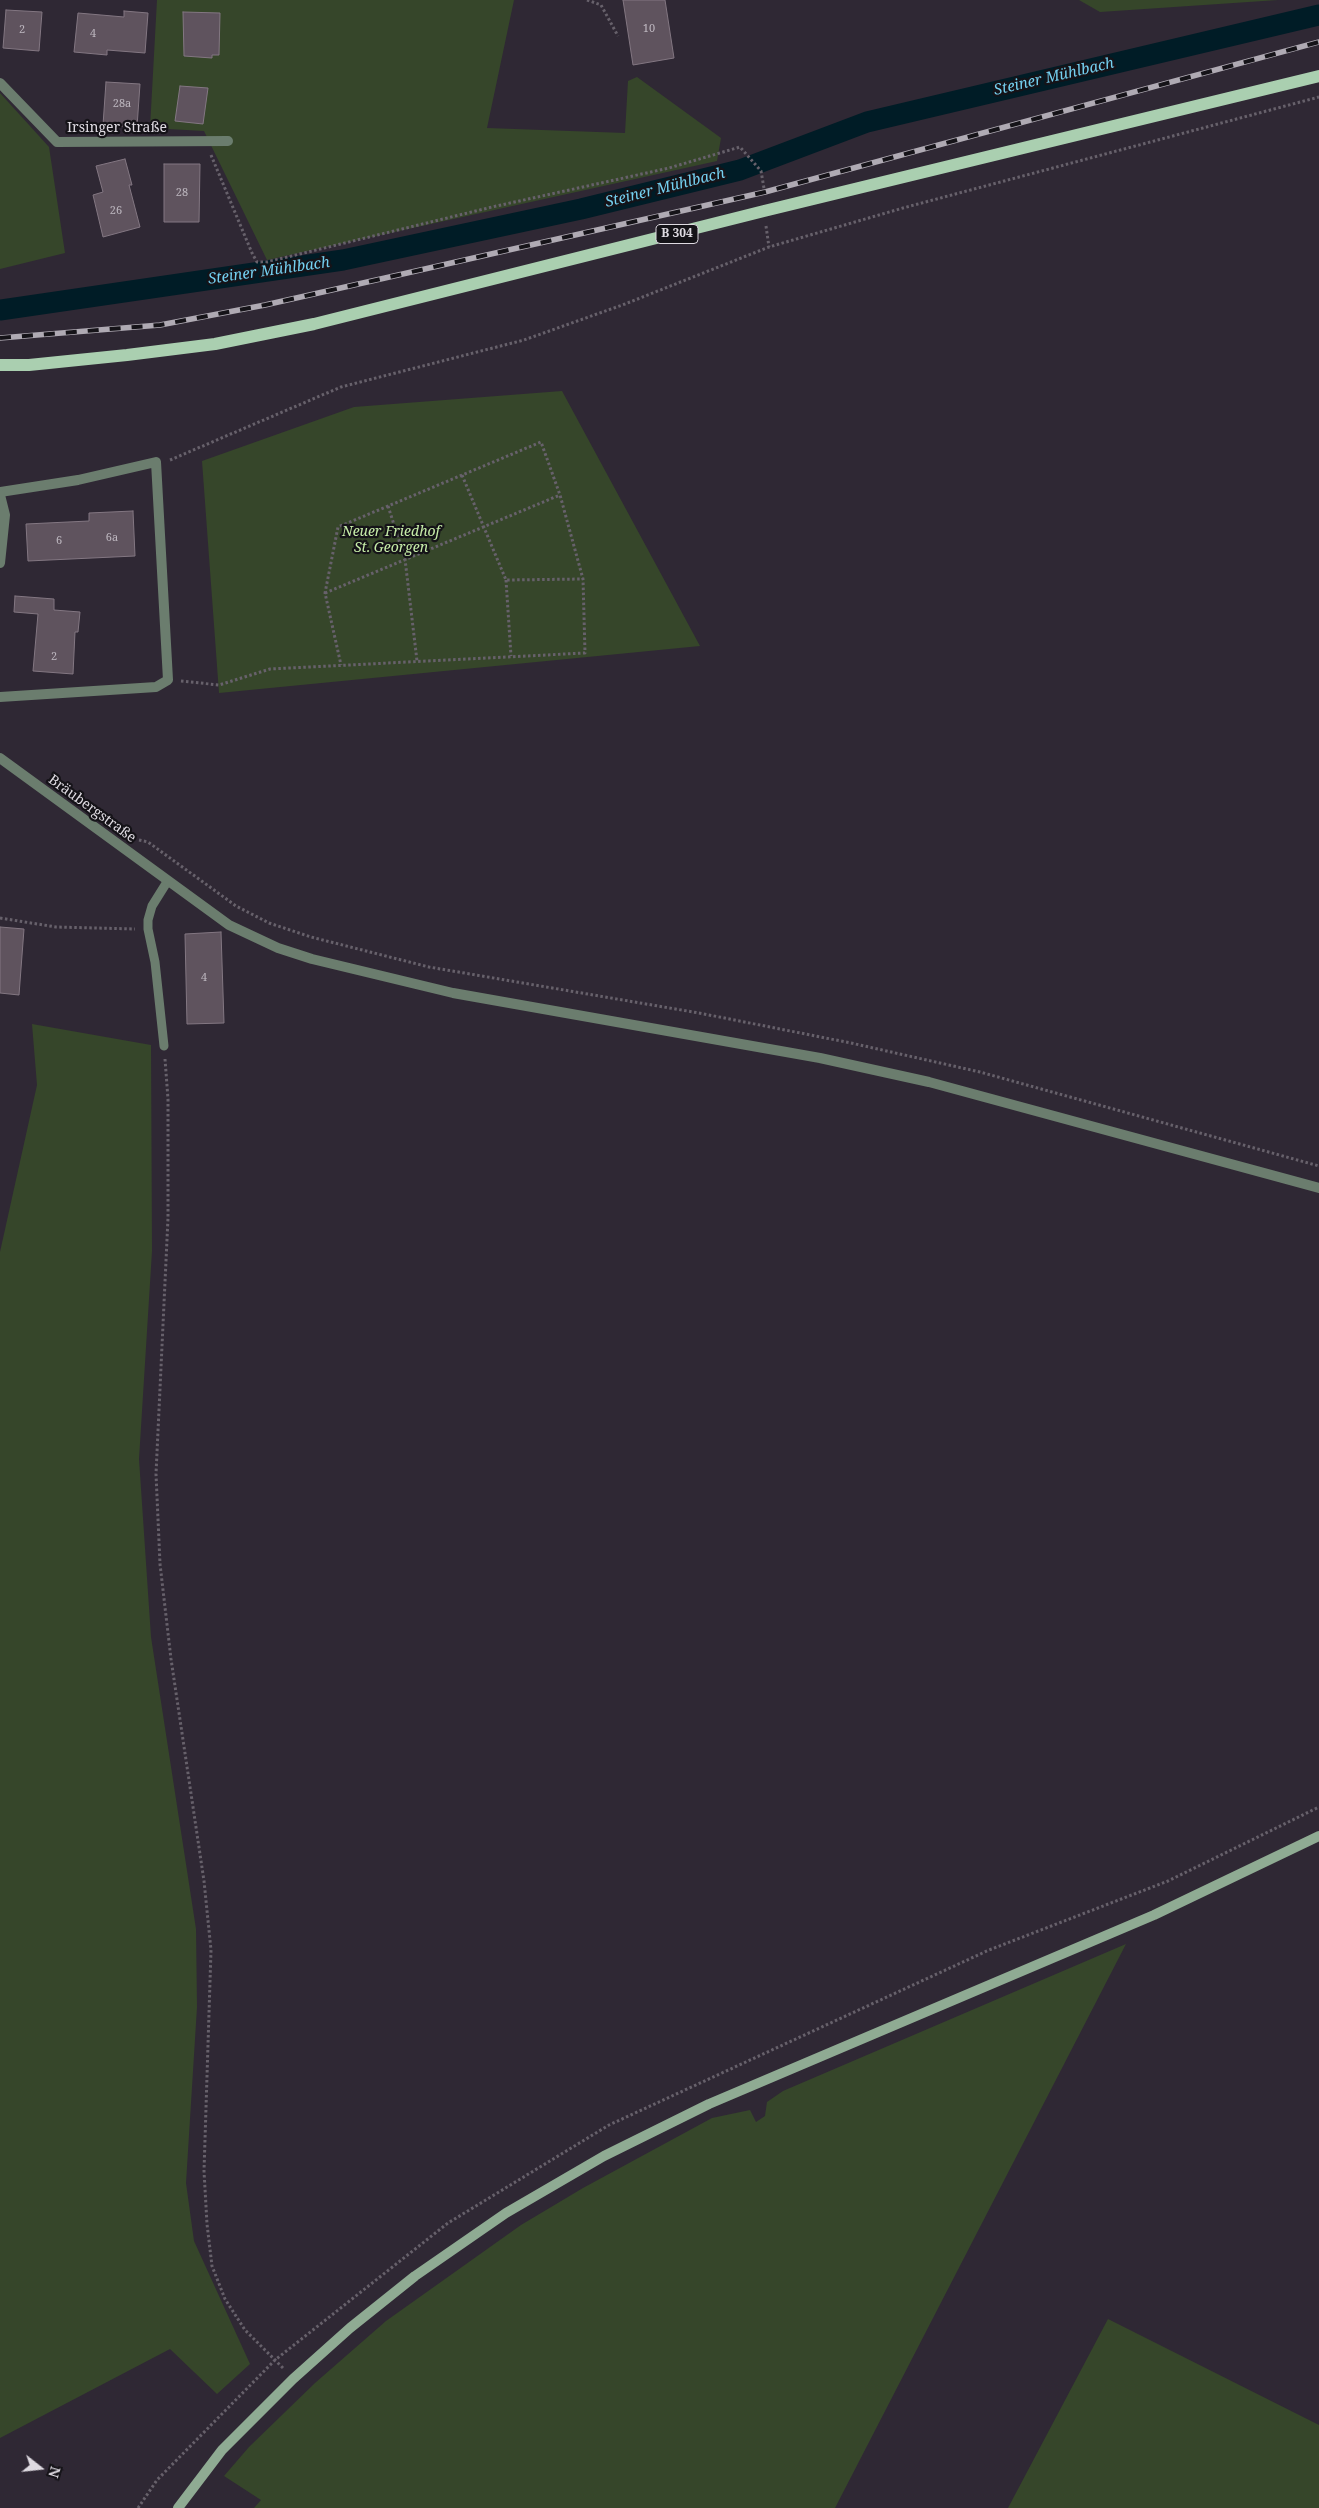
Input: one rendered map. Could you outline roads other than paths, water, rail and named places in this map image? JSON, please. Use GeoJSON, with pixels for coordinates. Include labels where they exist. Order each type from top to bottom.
{"type":"FeatureCollection","features":[{"type":"Feature","properties":{"kind":"main road","name":"B 304"},"geometry":{"type":"LineString","coordinates":[[0,365],[29,365],[215,344],[314,324],[784,206],[1319,76]]}},
{"type":"Feature","properties":{"kind":"main road"},"geometry":{"type":"LineString","coordinates":[[178,2508],[222,2450],[293,2379],[350,2328],[415,2276],[506,2214],[604,2156],[710,2104],[1154,1915],[1319,1836]]}},
{"type":"Feature","properties":{"kind":"street","name":"Irsinger Straße"},"geometry":{"type":"LineString","coordinates":[[0,84],[56,142],[228,141]]}},
{"type":"Feature","properties":{"kind":"street"},"geometry":{"type":"LineString","coordinates":[[0,563],[5,515],[0,493],[78,480],[156,462],[168,680],[156,687],[0,697]]}},
{"type":"Feature","properties":{"kind":"street","name":"Bräubergstraße"},"geometry":{"type":"LineString","coordinates":[[0,758],[229,925],[278,948],[345,968],[527,1008],[756,1046],[911,1078],[1002,1100],[1319,1188]]}},
{"type":"Feature","properties":{"kind":"lane"},"geometry":{"type":"LineString","coordinates":[[164,1046],[155,962],[148,929],[152,906],[168,882]]}},
{"type":"Feature","properties":{"kind":"waterway","name":"Steiner Mühlbach"},"geometry":{"type":"LineString","coordinates":[[0,310],[343,260],[581,209],[740,170],[867,122],[1319,15]]}},
{"type":"Feature","properties":{"kind":"railway"},"geometry":{"type":"LineString","coordinates":[[0,338],[160,325],[265,305],[765,192],[1319,42]]}},
{"type":"Feature","properties":{"kind":"park label","name":"Neuer Friedhof St. Georgen"},"geometry":{"type":"Point","coordinates":[391,540]}}]}
